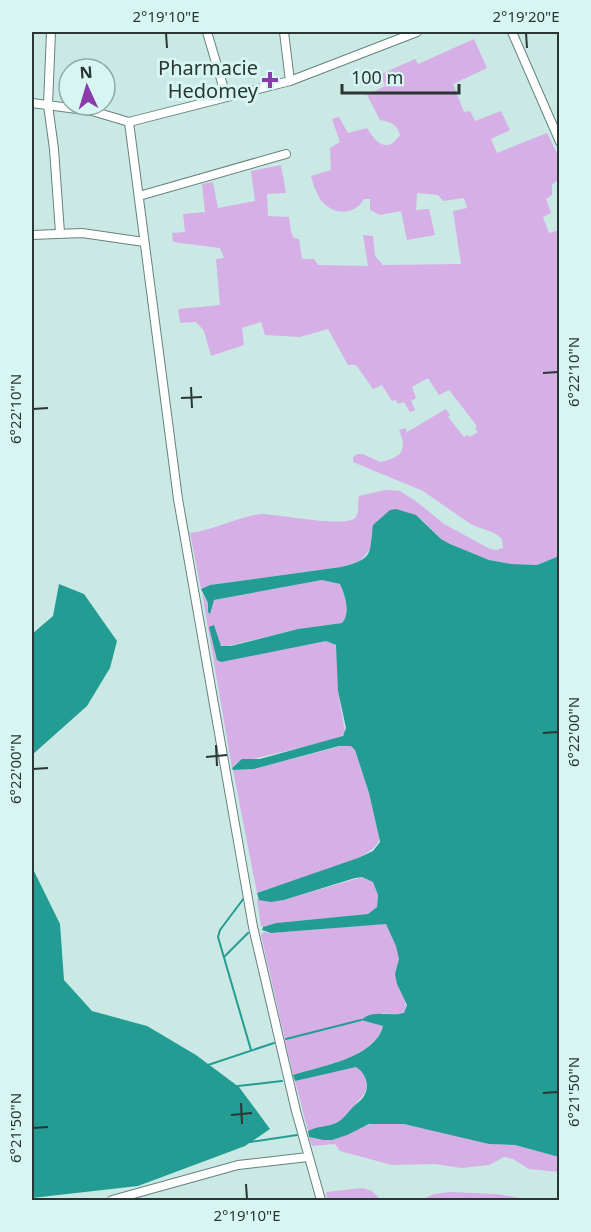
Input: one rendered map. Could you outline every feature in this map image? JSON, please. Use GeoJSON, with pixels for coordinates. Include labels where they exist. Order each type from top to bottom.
{"type":"FeatureCollection","features":[{"type":"Feature","properties":{"kind":"street"},"geometry":{"type":"LineString","coordinates":[[51,32],[48,105],[54,149],[60,233]]}},
{"type":"Feature","properties":{"kind":"street"},"geometry":{"type":"LineString","coordinates":[[207,32],[226,96]]}},
{"type":"Feature","properties":{"kind":"street"},"geometry":{"type":"LineString","coordinates":[[284,32],[290,81]]}},
{"type":"Feature","properties":{"kind":"street"},"geometry":{"type":"LineString","coordinates":[[32,103],[92,111],[129,122],[290,81],[417,32]]}},
{"type":"Feature","properties":{"kind":"street"},"geometry":{"type":"LineString","coordinates":[[512,32],[560,142]]}},
{"type":"Feature","properties":{"kind":"street"},"geometry":{"type":"LineString","coordinates":[[129,122],[178,499],[253,927],[308,1157],[321,1200]]}},
{"type":"Feature","properties":{"kind":"street"},"geometry":{"type":"LineString","coordinates":[[138,196],[286,154]]}},
{"type":"Feature","properties":{"kind":"street"},"geometry":{"type":"LineString","coordinates":[[32,236],[82,233],[144,242]]}},
{"type":"Feature","properties":{"kind":"street"},"geometry":{"type":"LineString","coordinates":[[112,1200],[238,1165],[308,1157]]}},
{"type":"Feature","properties":{"kind":"shaded area"},"geometry":{"type":"Polygon","coordinates":[[[474,39],[487,68],[453,84],[464,112],[470,111],[475,121],[501,111],[510,130],[491,139],[497,153],[547,133],[559,157],[559,179],[552,185],[552,195],[546,199],[551,213],[543,217],[549,233],[559,230],[559,556],[537,565],[489,560],[450,544],[441,539],[421,519],[396,509],[371,535],[372,547],[360,561],[341,567],[210,585],[201,589],[190,533],[261,514],[325,521],[349,521],[357,516],[359,496],[385,490],[400,491],[444,524],[490,549],[503,548],[502,539],[491,531],[469,523],[423,491],[353,462],[353,457],[357,454],[363,454],[380,462],[394,458],[403,448],[399,430],[405,428],[407,432],[446,409],[450,415],[448,417],[464,437],[468,435],[470,437],[478,432],[475,428],[477,426],[449,390],[439,395],[428,378],[412,387],[416,398],[411,401],[415,410],[410,412],[404,402],[398,404],[396,400],[392,401],[382,385],[373,389],[356,365],[348,365],[328,329],[300,337],[265,335],[261,322],[242,328],[244,345],[211,356],[204,331],[196,322],[180,323],[178,309],[220,305],[216,259],[224,258],[220,248],[173,242],[172,233],[185,232],[183,214],[205,212],[202,184],[213,182],[218,208],[255,201],[251,171],[281,165],[286,193],[267,194],[268,216],[289,217],[291,232],[294,238],[299,239],[302,259],[314,259],[318,265],[368,266],[363,235],[373,236],[375,256],[383,265],[461,264],[453,211],[467,208],[464,198],[443,201],[438,195],[417,193],[416,210],[429,209],[435,235],[407,240],[401,211],[380,215],[370,210],[370,199],[364,199],[354,209],[336,211],[320,199],[311,176],[331,170],[330,148],[340,142],[332,119],[339,117],[348,133],[367,128],[378,142],[386,145],[391,144],[400,135],[393,124],[380,120],[367,95],[385,86],[381,74],[415,59],[418,64],[474,39]]]}},
{"type":"Feature","properties":{"kind":"shaded area"},"geometry":{"type":"Polygon","coordinates":[[[322,580],[340,584],[347,609],[342,623],[298,629],[224,647],[220,644],[221,661],[326,641],[332,643],[338,651],[338,691],[345,732],[340,738],[236,763],[232,768],[202,593],[208,603],[322,580]]]}},
{"type":"Feature","properties":{"kind":"shaded area"},"geometry":{"type":"Polygon","coordinates":[[[345,745],[352,746],[355,750],[369,793],[379,837],[375,846],[364,855],[327,871],[257,893],[233,770],[254,769],[345,745]]]}},
{"type":"Feature","properties":{"kind":"shaded area"},"geometry":{"type":"Polygon","coordinates":[[[362,877],[373,882],[378,895],[377,907],[368,914],[261,926],[257,899],[284,900],[362,877]]]}},
{"type":"Feature","properties":{"kind":"shaded area"},"geometry":{"type":"Polygon","coordinates":[[[386,924],[397,946],[399,960],[397,980],[406,1006],[404,1014],[383,1013],[361,1020],[383,1026],[378,1037],[369,1046],[345,1059],[293,1075],[261,935],[264,932],[386,924]]]}},
{"type":"Feature","properties":{"kind":"shaded area"},"geometry":{"type":"Polygon","coordinates":[[[350,1067],[362,1070],[366,1083],[363,1095],[341,1120],[308,1131],[295,1081],[350,1067]]]}},
{"type":"Feature","properties":{"kind":"shaded area"},"geometry":{"type":"Polygon","coordinates":[[[379,1123],[404,1124],[489,1144],[515,1145],[559,1157],[559,1172],[529,1169],[513,1159],[504,1157],[489,1165],[461,1168],[435,1164],[392,1165],[340,1151],[335,1144],[312,1146],[309,1137],[329,1139],[379,1123]]]}},
{"type":"Feature","properties":{"kind":"shaded area"},"geometry":{"type":"Polygon","coordinates":[[[363,1188],[372,1191],[381,1200],[328,1200],[326,1192],[363,1188]]]}},
{"type":"Feature","properties":{"kind":"shaded area"},"geometry":{"type":"Polygon","coordinates":[[[450,1192],[496,1194],[533,1200],[421,1200],[434,1194],[450,1192]]]}},
{"type":"Feature","properties":{"kind":"water"},"geometry":{"type":"Polygon","coordinates":[[[396,509],[416,515],[441,539],[450,544],[489,560],[537,565],[559,556],[559,1157],[515,1145],[489,1144],[404,1124],[369,1124],[332,1140],[309,1137],[308,1131],[339,1121],[362,1099],[367,1088],[366,1080],[356,1067],[295,1081],[293,1075],[346,1059],[370,1046],[378,1037],[383,1026],[361,1020],[366,1017],[376,1014],[404,1013],[407,1005],[395,974],[399,959],[386,924],[271,933],[262,930],[263,927],[276,923],[368,914],[377,907],[378,895],[373,882],[362,877],[355,878],[271,902],[259,900],[257,893],[358,858],[373,851],[380,842],[369,793],[355,750],[351,746],[339,746],[254,769],[233,770],[232,768],[242,759],[260,759],[343,736],[346,728],[338,691],[336,645],[326,641],[221,662],[217,660],[209,627],[214,625],[221,646],[231,646],[298,629],[342,623],[346,614],[344,593],[340,584],[322,580],[214,600],[210,614],[208,603],[201,589],[210,585],[341,567],[360,561],[368,554],[373,525],[390,510],[396,509]]]}},
{"type":"Feature","properties":{"kind":"water"},"geometry":{"type":"Polygon","coordinates":[[[59,584],[84,594],[117,641],[110,668],[87,706],[32,755],[32,634],[53,616],[59,584]]]}},
{"type":"Feature","properties":{"kind":"water"},"geometry":{"type":"Polygon","coordinates":[[[32,867],[60,924],[64,980],[92,1011],[147,1026],[196,1055],[239,1087],[270,1129],[245,1146],[138,1186],[32,1198],[32,867]]]}},
{"type":"Feature","properties":{"kind":"waterway"},"geometry":{"type":"LineString","coordinates":[[244,898],[220,930],[218,937],[251,1050]]}},
{"type":"Feature","properties":{"kind":"waterway"},"geometry":{"type":"LineString","coordinates":[[224,957],[248,933]]}},
{"type":"Feature","properties":{"kind":"waterway"},"geometry":{"type":"LineString","coordinates":[[286,1039],[361,1020]]}},
{"type":"Feature","properties":{"kind":"waterway"},"geometry":{"type":"LineString","coordinates":[[208,1065],[274,1043]]}},
{"type":"Feature","properties":{"kind":"waterway"},"geometry":{"type":"LineString","coordinates":[[238,1086],[282,1081]]}},
{"type":"Feature","properties":{"kind":"waterway"},"geometry":{"type":"LineString","coordinates":[[250,1142],[297,1135]]}},
{"type":"Feature","properties":{"kind":"place","name":"Pharmacie Hedomey"},"geometry":{"type":"Point","coordinates":[270,80]}}]}
